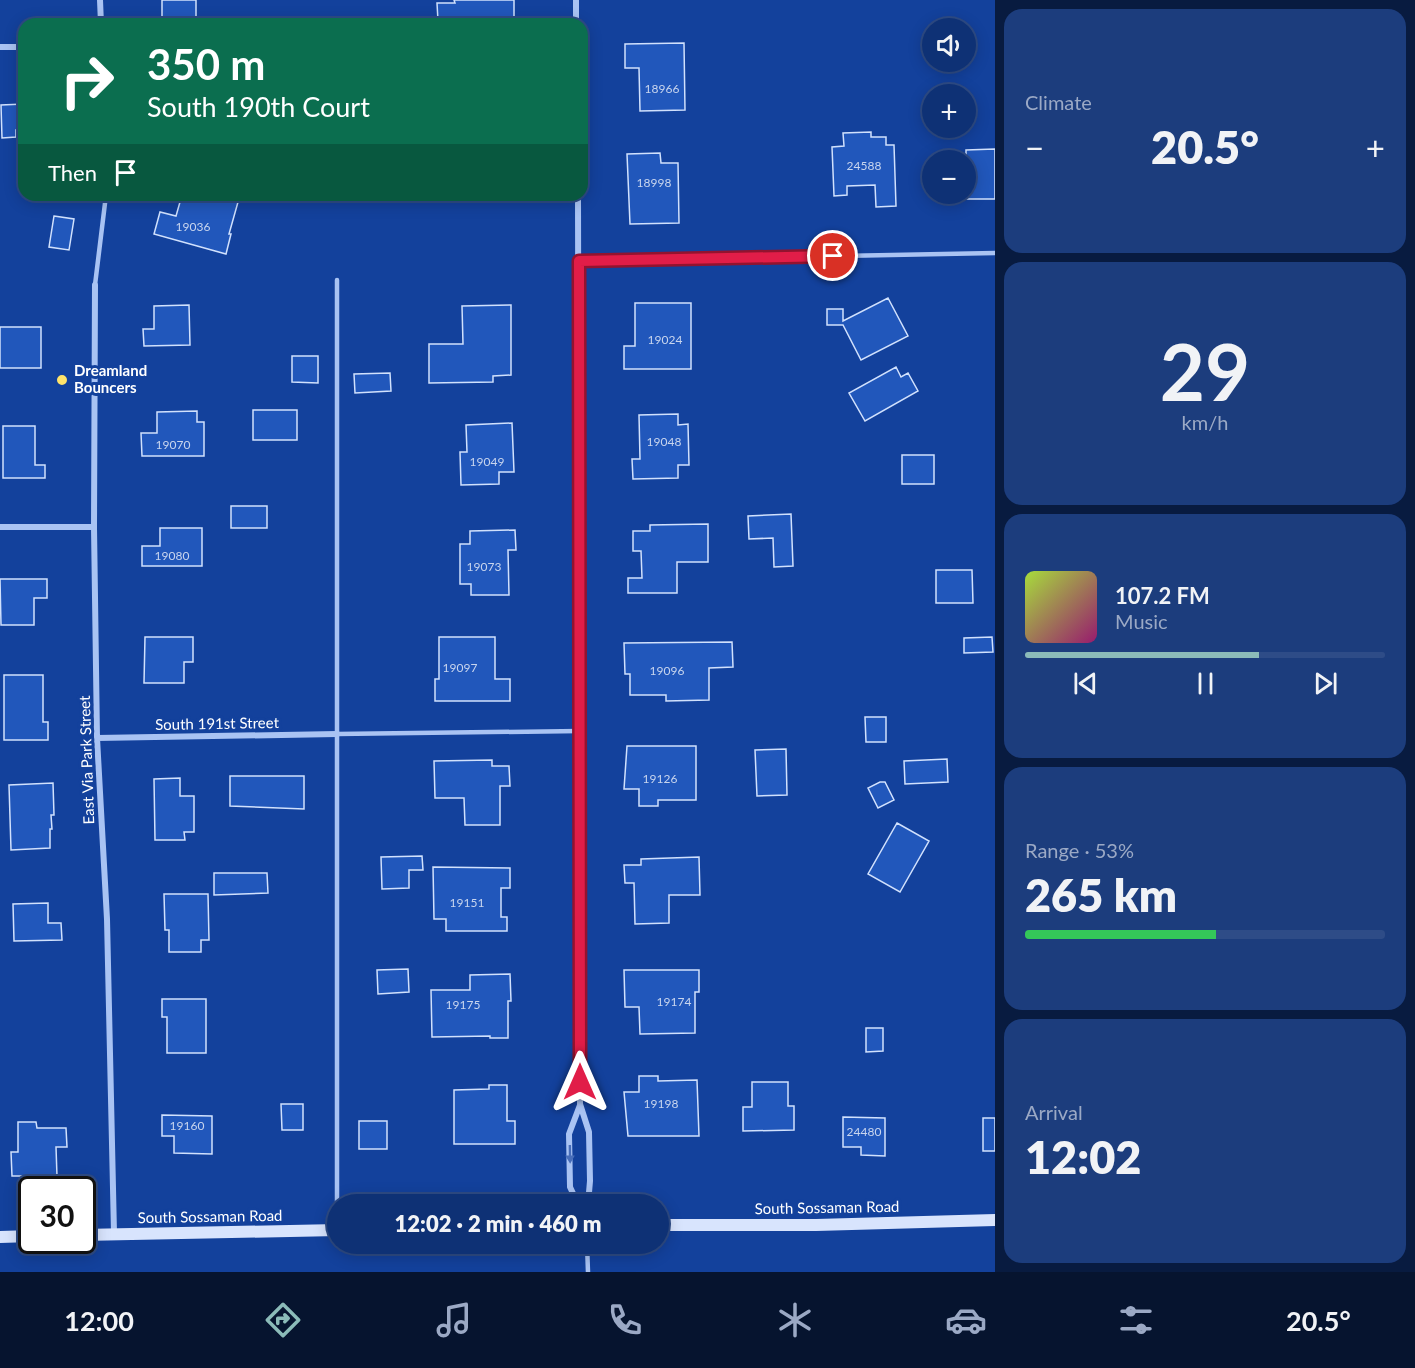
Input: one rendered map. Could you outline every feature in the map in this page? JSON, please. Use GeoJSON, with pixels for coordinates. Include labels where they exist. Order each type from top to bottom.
{"type":"FeatureCollection","features":[{"type":"Feature","properties":{"kind":"main road","name":"South Sossaman Road"},"geometry":{"type":"LineString","coordinates":[[669,1225],[995,1220]]}},
{"type":"Feature","properties":{"kind":"main road","name":"South Sossaman Road"},"geometry":{"type":"LineString","coordinates":[[96,1234],[327,1230]]}},
{"type":"Feature","properties":{"kind":"main road"},"geometry":{"type":"LineString","coordinates":[[0,1237],[18,1236]]}},
{"type":"Feature","properties":{"kind":"street"},"geometry":{"type":"LineString","coordinates":[[100,0],[101,18]]}},
{"type":"Feature","properties":{"kind":"street"},"geometry":{"type":"LineString","coordinates":[[576,0],[576,18]]}},
{"type":"Feature","properties":{"kind":"street"},"geometry":{"type":"LineString","coordinates":[[0,47],[18,46]]}},
{"type":"Feature","properties":{"kind":"street"},"geometry":{"type":"LineString","coordinates":[[579,201],[580,1104],[589,1132],[589,1194]]}},
{"type":"Feature","properties":{"kind":"street","name":"East Via Park Street"},"geometry":{"type":"LineString","coordinates":[[95,285],[93,527],[97,738],[107,919],[114,1233]]}},
{"type":"Feature","properties":{"kind":"street"},"geometry":{"type":"LineString","coordinates":[[0,527],[93,527]]}},
{"type":"Feature","properties":{"kind":"street","name":"South 191st Street"},"geometry":{"type":"LineString","coordinates":[[97,738],[337,734]]}},
{"type":"Feature","properties":{"kind":"street"},"geometry":{"type":"LineString","coordinates":[[573,1194],[570,1187],[569,1134],[580,1104]]}},
{"type":"Feature","properties":{"kind":"lane"},"geometry":{"type":"LineString","coordinates":[[95,285],[105,201]]}},
{"type":"Feature","properties":{"kind":"lane"},"geometry":{"type":"LineString","coordinates":[[579,261],[995,253]]}},
{"type":"Feature","properties":{"kind":"lane"},"geometry":{"type":"LineString","coordinates":[[336,280],[337,1194]]}},
{"type":"Feature","properties":{"kind":"lane"},"geometry":{"type":"LineString","coordinates":[[337,734],[580,731]]}},
{"type":"Feature","properties":{"kind":"lane"},"geometry":{"type":"LineString","coordinates":[[587,1254],[588,1272]]}},
{"type":"Feature","properties":{"kind":"building"},"geometry":{"type":"Polygon","coordinates":[[[162,0],[196,0],[196,17],[162,17],[162,0]]]}},
{"type":"Feature","properties":{"kind":"building"},"geometry":{"type":"Polygon","coordinates":[[[454,0],[514,0],[514,18],[438,18],[437,3],[455,3],[454,0]]]}},
{"type":"Feature","properties":{"kind":"building"},"geometry":{"type":"Polygon","coordinates":[[[684,43],[685,110],[640,111],[639,68],[625,68],[625,44],[684,43]]]}},
{"type":"Feature","properties":{"kind":"building"},"geometry":{"type":"Polygon","coordinates":[[[18,104],[16,137],[2,138],[1,105],[18,104]]]}},
{"type":"Feature","properties":{"kind":"building"},"geometry":{"type":"Polygon","coordinates":[[[871,132],[871,137],[886,137],[886,145],[894,145],[896,206],[876,207],[875,185],[847,186],[847,195],[834,196],[832,147],[844,146],[843,133],[871,132]]]}},
{"type":"Feature","properties":{"kind":"building"},"geometry":{"type":"Polygon","coordinates":[[[995,149],[995,199],[976,199],[976,150],[966,150],[995,149]]]}},
{"type":"Feature","properties":{"kind":"building"},"geometry":{"type":"Polygon","coordinates":[[[660,153],[661,163],[678,163],[679,223],[630,224],[627,154],[660,153]]]}},
{"type":"Feature","properties":{"kind":"building"},"geometry":{"type":"Polygon","coordinates":[[[180,201],[238,201],[226,254],[154,234],[160,212],[176,216],[180,201]]]}},
{"type":"Feature","properties":{"kind":"building"},"geometry":{"type":"Polygon","coordinates":[[[54,216],[74,219],[69,250],[49,247],[54,216]]]}},
{"type":"Feature","properties":{"kind":"building"},"geometry":{"type":"Polygon","coordinates":[[[888,298],[908,336],[861,360],[843,325],[827,325],[827,309],[843,309],[843,321],[888,298]]]}},
{"type":"Feature","properties":{"kind":"building"},"geometry":{"type":"Polygon","coordinates":[[[635,303],[691,303],[691,369],[624,369],[624,346],[635,346],[635,303]]]}},
{"type":"Feature","properties":{"kind":"building"},"geometry":{"type":"Polygon","coordinates":[[[189,305],[190,345],[144,346],[143,329],[154,329],[154,306],[189,305]]]}},
{"type":"Feature","properties":{"kind":"building"},"geometry":{"type":"Polygon","coordinates":[[[511,305],[511,375],[493,376],[493,382],[429,383],[429,344],[463,344],[462,306],[511,305]]]}},
{"type":"Feature","properties":{"kind":"building"},"geometry":{"type":"Polygon","coordinates":[[[0,327],[41,327],[41,368],[0,368],[0,327]]]}},
{"type":"Feature","properties":{"kind":"building"},"geometry":{"type":"Polygon","coordinates":[[[292,356],[318,356],[318,383],[292,382],[292,356]]]}},
{"type":"Feature","properties":{"kind":"building"},"geometry":{"type":"Polygon","coordinates":[[[896,367],[901,377],[908,373],[918,391],[865,421],[849,393],[896,367]]]}},
{"type":"Feature","properties":{"kind":"building"},"geometry":{"type":"Polygon","coordinates":[[[390,373],[391,391],[355,393],[354,374],[390,373]]]}},
{"type":"Feature","properties":{"kind":"building"},"geometry":{"type":"Polygon","coordinates":[[[253,410],[297,410],[297,440],[253,440],[253,410]]]}},
{"type":"Feature","properties":{"kind":"building"},"geometry":{"type":"Polygon","coordinates":[[[197,411],[197,422],[204,422],[204,456],[142,456],[141,433],[157,433],[157,412],[197,411]]]}},
{"type":"Feature","properties":{"kind":"building"},"geometry":{"type":"Polygon","coordinates":[[[678,414],[678,425],[688,424],[689,465],[678,465],[678,478],[633,479],[632,459],[640,459],[639,415],[678,414]]]}},
{"type":"Feature","properties":{"kind":"building"},"geometry":{"type":"Polygon","coordinates":[[[512,423],[514,472],[499,472],[499,484],[461,485],[460,452],[467,452],[466,425],[512,423]]]}},
{"type":"Feature","properties":{"kind":"building"},"geometry":{"type":"Polygon","coordinates":[[[3,426],[35,426],[35,465],[45,465],[45,478],[3,478],[3,426]]]}},
{"type":"Feature","properties":{"kind":"building"},"geometry":{"type":"Polygon","coordinates":[[[902,455],[934,455],[934,484],[902,484],[902,455]]]}},
{"type":"Feature","properties":{"kind":"building"},"geometry":{"type":"Polygon","coordinates":[[[231,506],[267,506],[267,528],[231,528],[231,506]]]}},
{"type":"Feature","properties":{"kind":"building"},"geometry":{"type":"Polygon","coordinates":[[[791,514],[793,566],[774,567],[773,538],[749,539],[748,516],[791,514]]]}},
{"type":"Feature","properties":{"kind":"building"},"geometry":{"type":"Polygon","coordinates":[[[708,524],[708,562],[677,562],[677,593],[628,593],[628,578],[642,578],[641,551],[633,551],[633,531],[650,531],[650,525],[708,524]]]}},
{"type":"Feature","properties":{"kind":"building"},"geometry":{"type":"Polygon","coordinates":[[[160,528],[202,528],[202,566],[142,566],[142,546],[160,546],[160,528]]]}},
{"type":"Feature","properties":{"kind":"building"},"geometry":{"type":"Polygon","coordinates":[[[515,530],[516,550],[508,550],[509,595],[471,595],[471,584],[460,584],[460,544],[470,544],[470,531],[515,530]]]}},
{"type":"Feature","properties":{"kind":"building"},"geometry":{"type":"Polygon","coordinates":[[[936,570],[972,570],[973,603],[936,603],[936,570]]]}},
{"type":"Feature","properties":{"kind":"building"},"geometry":{"type":"Polygon","coordinates":[[[0,579],[47,579],[47,598],[34,598],[34,625],[1,625],[0,579]]]}},
{"type":"Feature","properties":{"kind":"building"},"geometry":{"type":"Polygon","coordinates":[[[145,637],[193,637],[193,662],[184,662],[184,683],[144,683],[145,637]]]}},
{"type":"Feature","properties":{"kind":"building"},"geometry":{"type":"Polygon","coordinates":[[[439,637],[495,637],[495,679],[510,679],[510,701],[435,701],[435,679],[439,679],[439,637]]]}},
{"type":"Feature","properties":{"kind":"building"},"geometry":{"type":"Polygon","coordinates":[[[992,637],[993,652],[964,653],[964,638],[992,637]]]}},
{"type":"Feature","properties":{"kind":"building"},"geometry":{"type":"Polygon","coordinates":[[[732,642],[733,667],[709,668],[709,700],[666,701],[666,695],[630,695],[630,674],[625,674],[624,643],[732,642]]]}},
{"type":"Feature","properties":{"kind":"building"},"geometry":{"type":"Polygon","coordinates":[[[4,675],[43,675],[43,722],[48,722],[48,740],[4,740],[4,675]]]}},
{"type":"Feature","properties":{"kind":"building"},"geometry":{"type":"Polygon","coordinates":[[[865,717],[886,717],[886,742],[866,742],[865,717]]]}},
{"type":"Feature","properties":{"kind":"building"},"geometry":{"type":"Polygon","coordinates":[[[627,746],[696,746],[696,800],[658,800],[658,806],[639,806],[639,789],[624,789],[627,746]]]}},
{"type":"Feature","properties":{"kind":"building"},"geometry":{"type":"Polygon","coordinates":[[[786,749],[787,795],[757,796],[755,750],[786,749]]]}},
{"type":"Feature","properties":{"kind":"building"},"geometry":{"type":"Polygon","coordinates":[[[947,759],[948,782],[905,784],[904,761],[947,759]]]}},
{"type":"Feature","properties":{"kind":"building"},"geometry":{"type":"Polygon","coordinates":[[[492,760],[492,766],[509,766],[510,786],[500,786],[500,825],[465,825],[464,798],[435,798],[434,761],[492,760]]]}},
{"type":"Feature","properties":{"kind":"building"},"geometry":{"type":"Polygon","coordinates":[[[230,776],[304,776],[304,809],[230,806],[230,776]]]}},
{"type":"Feature","properties":{"kind":"building"},"geometry":{"type":"Polygon","coordinates":[[[180,778],[180,796],[194,796],[194,832],[184,832],[185,840],[155,840],[154,779],[180,778]]]}},
{"type":"Feature","properties":{"kind":"building"},"geometry":{"type":"Polygon","coordinates":[[[885,782],[894,800],[878,808],[868,788],[885,782]]]}},
{"type":"Feature","properties":{"kind":"building"},"geometry":{"type":"Polygon","coordinates":[[[53,783],[54,815],[51,815],[50,848],[11,850],[9,785],[53,783]]]}},
{"type":"Feature","properties":{"kind":"building"},"geometry":{"type":"Polygon","coordinates":[[[897,823],[929,841],[900,892],[868,874],[897,823]]]}},
{"type":"Feature","properties":{"kind":"building"},"geometry":{"type":"Polygon","coordinates":[[[422,856],[423,870],[409,870],[409,888],[382,889],[381,857],[422,856]]]}},
{"type":"Feature","properties":{"kind":"building"},"geometry":{"type":"Polygon","coordinates":[[[699,857],[700,895],[669,895],[669,923],[635,924],[634,883],[625,883],[624,865],[641,865],[641,859],[699,857]]]}},
{"type":"Feature","properties":{"kind":"building"},"geometry":{"type":"Polygon","coordinates":[[[433,867],[510,868],[510,888],[501,888],[501,917],[507,917],[507,931],[446,931],[446,919],[434,919],[433,867]]]}},
{"type":"Feature","properties":{"kind":"building"},"geometry":{"type":"Polygon","coordinates":[[[214,873],[267,873],[268,893],[214,895],[214,873]]]}},
{"type":"Feature","properties":{"kind":"building"},"geometry":{"type":"Polygon","coordinates":[[[164,894],[208,894],[209,940],[201,940],[201,952],[169,952],[169,930],[165,930],[164,894]]]}},
{"type":"Feature","properties":{"kind":"building"},"geometry":{"type":"Polygon","coordinates":[[[48,903],[48,923],[61,923],[62,940],[14,941],[13,904],[48,903]]]}},
{"type":"Feature","properties":{"kind":"building"},"geometry":{"type":"Polygon","coordinates":[[[408,969],[409,992],[378,994],[377,970],[408,969]]]}},
{"type":"Feature","properties":{"kind":"building"},"geometry":{"type":"Polygon","coordinates":[[[624,970],[699,970],[699,992],[695,992],[695,1033],[640,1034],[639,1007],[625,1007],[624,970]]]}},
{"type":"Feature","properties":{"kind":"building"},"geometry":{"type":"Polygon","coordinates":[[[510,974],[511,1001],[508,1001],[508,1038],[432,1037],[431,990],[470,990],[470,975],[510,974]]]}},
{"type":"Feature","properties":{"kind":"building"},"geometry":{"type":"Polygon","coordinates":[[[162,999],[206,999],[206,1053],[167,1053],[167,1017],[162,1017],[162,999]]]}},
{"type":"Feature","properties":{"kind":"building"},"geometry":{"type":"Polygon","coordinates":[[[866,1028],[883,1028],[883,1051],[866,1052],[866,1028]]]}},
{"type":"Feature","properties":{"kind":"building"},"geometry":{"type":"Polygon","coordinates":[[[639,1076],[658,1076],[658,1081],[697,1080],[699,1136],[628,1136],[624,1092],[639,1092],[639,1076]]]}},
{"type":"Feature","properties":{"kind":"building"},"geometry":{"type":"Polygon","coordinates":[[[752,1082],[788,1082],[788,1106],[794,1106],[794,1130],[743,1131],[743,1107],[752,1107],[752,1082]]]}},
{"type":"Feature","properties":{"kind":"building"},"geometry":{"type":"Polygon","coordinates":[[[489,1085],[507,1085],[507,1121],[515,1121],[515,1144],[454,1144],[454,1090],[489,1089],[489,1085]]]}},
{"type":"Feature","properties":{"kind":"building"},"geometry":{"type":"Polygon","coordinates":[[[281,1104],[303,1104],[303,1130],[282,1130],[281,1104]]]}},
{"type":"Feature","properties":{"kind":"building"},"geometry":{"type":"Polygon","coordinates":[[[162,1115],[212,1116],[212,1154],[174,1153],[174,1136],[162,1136],[162,1115]]]}},
{"type":"Feature","properties":{"kind":"building"},"geometry":{"type":"Polygon","coordinates":[[[843,1117],[885,1118],[885,1156],[861,1155],[861,1147],[843,1147],[843,1117]]]}},
{"type":"Feature","properties":{"kind":"building"},"geometry":{"type":"Polygon","coordinates":[[[983,1118],[995,1118],[995,1151],[983,1151],[983,1118]]]}},
{"type":"Feature","properties":{"kind":"building"},"geometry":{"type":"Polygon","coordinates":[[[359,1121],[387,1121],[387,1149],[359,1149],[359,1121]]]}},
{"type":"Feature","properties":{"kind":"building"},"geometry":{"type":"Polygon","coordinates":[[[18,1122],[36,1122],[37,1128],[66,1128],[67,1147],[56,1147],[57,1176],[12,1176],[11,1152],[18,1152],[18,1122]]]}},
{"type":"Feature","properties":{"kind":"place","name":"Dreamland Bouncers"},"geometry":{"type":"Point","coordinates":[62,380]}},
{"type":"Feature","properties":{"kind":"route"},"geometry":{"type":"LineString","coordinates":[[580,1082],[579,261],[833,256]]}}]}
